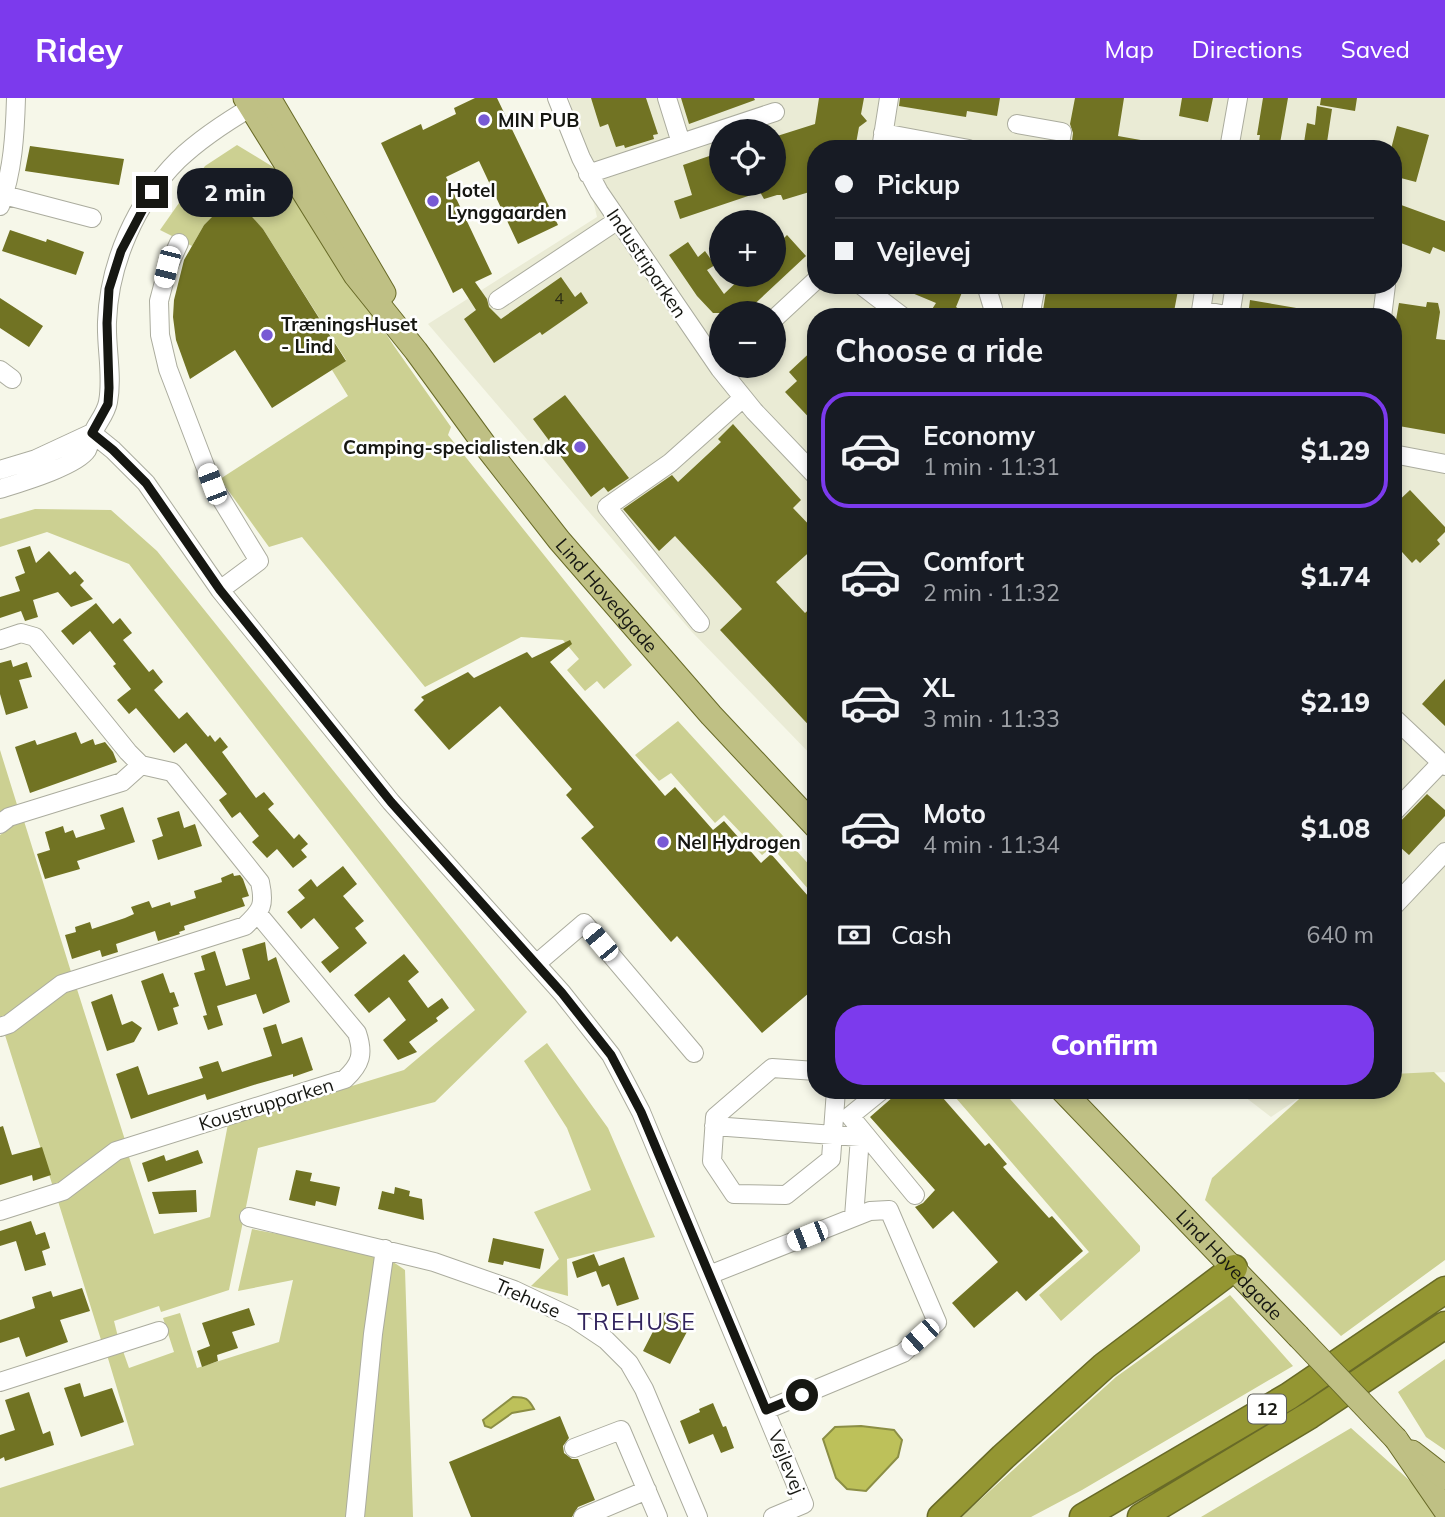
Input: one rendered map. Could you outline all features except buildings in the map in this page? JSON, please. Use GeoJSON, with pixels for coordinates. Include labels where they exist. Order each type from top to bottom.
{"type":"FeatureCollection","features":[{"type":"Feature","properties":{"kind":"highway"},"geometry":{"type":"LineString","coordinates":[[941,1517],[1104,1366],[1234,1268]]}},
{"type":"Feature","properties":{"kind":"highway","name":"12"},"geometry":{"type":"LineString","coordinates":[[1083,1517],[1289,1396],[1445,1290]]}},
{"type":"Feature","properties":{"kind":"highway","name":"12"},"geometry":{"type":"LineString","coordinates":[[1141,1517],[1310,1415],[1445,1325]]}},
{"type":"Feature","properties":{"kind":"main road","name":"Lind Hovedgade"},"geometry":{"type":"LineString","coordinates":[[258,100],[355,275],[416,351],[484,444],[559,540],[710,715],[807,817]]}},
{"type":"Feature","properties":{"kind":"main road","name":"Lind Hovedgade"},"geometry":{"type":"LineString","coordinates":[[1071,1099],[1396,1439],[1445,1478]]}},
{"type":"Feature","properties":{"kind":"main road","name":"Lind Hovedgade"},"geometry":{"type":"LineString","coordinates":[[1396,1439],[1445,1510]]}},
{"type":"Feature","properties":{"kind":"street"},"geometry":{"type":"LineString","coordinates":[[16,98],[15,131],[2,200],[92,218]]}},
{"type":"Feature","properties":{"kind":"street","name":"Industriparken"},"geometry":{"type":"LineString","coordinates":[[557,98],[588,174],[709,350]]}},
{"type":"Feature","properties":{"kind":"street"},"geometry":{"type":"LineString","coordinates":[[667,98],[681,143]]}},
{"type":"Feature","properties":{"kind":"street"},"geometry":{"type":"LineString","coordinates":[[882,140],[889,98]]}},
{"type":"Feature","properties":{"kind":"street"},"geometry":{"type":"LineString","coordinates":[[1231,140],[1238,98]]}},
{"type":"Feature","properties":{"kind":"street"},"geometry":{"type":"LineString","coordinates":[[0,489],[75,460],[86,451],[92,433],[108,404],[109,289],[121,251],[133,225],[152,192],[178,160],[258,100]]}},
{"type":"Feature","properties":{"kind":"street"},"geometry":{"type":"LineString","coordinates":[[588,174],[775,112]]}},
{"type":"Feature","properties":{"kind":"street"},"geometry":{"type":"LineString","coordinates":[[1017,124],[1062,132],[1061,140]]}},
{"type":"Feature","properties":{"kind":"street"},"geometry":{"type":"LineString","coordinates":[[498,300],[618,220]]}},
{"type":"Feature","properties":{"kind":"street"},"geometry":{"type":"LineString","coordinates":[[179,243],[167,267],[159,301],[160,335],[168,369],[212,484],[259,561],[220,590]]}},
{"type":"Feature","properties":{"kind":"street"},"geometry":{"type":"LineString","coordinates":[[786,308],[807,288]]}},
{"type":"Feature","properties":{"kind":"street"},"geometry":{"type":"LineString","coordinates":[[873,294],[891,308]]}},
{"type":"Feature","properties":{"kind":"street","name":"Industriparken"},"geometry":{"type":"LineString","coordinates":[[729,378],[743,398],[807,466]]}},
{"type":"Feature","properties":{"kind":"street"},"geometry":{"type":"LineString","coordinates":[[700,623],[607,507],[670,463],[743,398]]}},
{"type":"Feature","properties":{"kind":"street"},"geometry":{"type":"LineString","coordinates":[[0,470],[36,458],[92,433]]}},
{"type":"Feature","properties":{"kind":"street","name":"Vejlevej"},"geometry":{"type":"LineString","coordinates":[[92,433],[146,483],[220,590],[391,802],[536,964],[611,1055],[641,1112],[804,1504],[773,1517]]}},
{"type":"Feature","properties":{"kind":"street"},"geometry":{"type":"LineString","coordinates":[[1402,456],[1445,464]]}},
{"type":"Feature","properties":{"kind":"street"},"geometry":{"type":"LineString","coordinates":[[0,640],[21,633],[35,638],[141,765],[172,772],[260,882],[264,899],[258,914],[245,926],[62,984],[9,1024],[0,1027]]}},
{"type":"Feature","properties":{"kind":"street"},"geometry":{"type":"LineString","coordinates":[[1402,725],[1443,764],[1402,804]]}},
{"type":"Feature","properties":{"kind":"street"},"geometry":{"type":"LineString","coordinates":[[0,824],[9,817],[122,782],[141,765]]}},
{"type":"Feature","properties":{"kind":"street"},"geometry":{"type":"LineString","coordinates":[[1402,897],[1445,852]]}},
{"type":"Feature","properties":{"kind":"street","name":"Koustrupparken"},"geometry":{"type":"LineString","coordinates":[[0,1211],[63,1191],[116,1151],[345,1079],[354,1071],[361,1061],[362,1048],[357,1033],[258,914]]}},
{"type":"Feature","properties":{"kind":"street"},"geometry":{"type":"LineString","coordinates":[[536,964],[584,923],[694,1054]]}},
{"type":"Feature","properties":{"kind":"street"},"geometry":{"type":"LineString","coordinates":[[807,1071],[772,1068],[715,1117],[712,1161],[734,1194],[786,1195],[831,1159],[835,1099]]}},
{"type":"Feature","properties":{"kind":"street"},"geometry":{"type":"LineString","coordinates":[[870,1099],[850,1116],[862,1135],[915,1195]]}},
{"type":"Feature","properties":{"kind":"street"},"geometry":{"type":"LineString","coordinates":[[714,1126],[862,1135]]}},
{"type":"Feature","properties":{"kind":"street"},"geometry":{"type":"LineString","coordinates":[[854,1217],[862,1135]]}},
{"type":"Feature","properties":{"kind":"street"},"geometry":{"type":"LineString","coordinates":[[709,1275],[870,1211],[889,1210],[937,1322],[903,1353],[766,1410]]}},
{"type":"Feature","properties":{"kind":"street","name":"Trehuse"},"geometry":{"type":"LineString","coordinates":[[249,1217],[434,1262],[514,1290],[573,1318],[606,1340],[629,1363],[645,1389],[698,1517]]}},
{"type":"Feature","properties":{"kind":"street"},"geometry":{"type":"LineString","coordinates":[[355,1517],[373,1334],[385,1249]]}},
{"type":"Feature","properties":{"kind":"street"},"geometry":{"type":"LineString","coordinates":[[0,1382],[159,1331]]}},
{"type":"Feature","properties":{"kind":"street"},"geometry":{"type":"LineString","coordinates":[[574,1448],[621,1430],[658,1517]]}},
{"type":"Feature","properties":{"kind":"street"},"geometry":{"type":"LineString","coordinates":[[583,1517],[648,1494]]}},
{"type":"Feature","properties":{"kind":"street"},"geometry":{"type":"LineString","coordinates":[[600,1517],[648,1494]]}},
{"type":"Feature","properties":{"kind":"shaded area"},"geometry":{"type":"Polygon","coordinates":[[[569,98],[1445,98],[1445,1072],[1402,1074],[1402,308],[807,308],[807,751],[692,632],[428,324],[597,217],[569,98]]]}},
{"type":"Feature","properties":{"kind":"shaded area"},"geometry":{"type":"Polygon","coordinates":[[[237,145],[278,170],[451,427],[448,435],[632,665],[604,689],[597,681],[585,691],[567,670],[579,659],[563,640],[521,637],[425,687],[302,537],[269,547],[220,479],[348,396],[332,370],[346,360],[263,229],[233,197],[204,225],[192,246],[160,230],[205,166],[237,145]]]}},
{"type":"Feature","properties":{"kind":"shaded area"},"geometry":{"type":"Polygon","coordinates":[[[35,509],[111,510],[157,551],[527,1012],[435,1102],[258,1148],[229,1290],[161,1312],[159,1306],[114,1321],[118,1337],[102,1343],[57,1198],[128,1154],[154,1234],[210,1217],[228,1124],[404,1070],[475,1010],[129,564],[47,532],[0,547],[0,519],[35,509]]]}},
{"type":"Feature","properties":{"kind":"shaded area"},"geometry":{"type":"Polygon","coordinates":[[[678,721],[807,862],[807,888],[772,847],[762,855],[724,815],[715,823],[671,773],[659,781],[635,755],[678,721]]]}},
{"type":"Feature","properties":{"kind":"shaded area"},"geometry":{"type":"Polygon","coordinates":[[[0,750],[19,811],[0,819],[0,750]]]}},
{"type":"Feature","properties":{"kind":"shaded area"},"geometry":{"type":"Polygon","coordinates":[[[24,821],[72,975],[0,1020],[0,835],[24,821]]]}},
{"type":"Feature","properties":{"kind":"shaded area"},"geometry":{"type":"Polygon","coordinates":[[[76,986],[125,1140],[53,1187],[4,1032],[76,986]]]}},
{"type":"Feature","properties":{"kind":"shaded area"},"geometry":{"type":"Polygon","coordinates":[[[547,1043],[608,1128],[655,1237],[567,1259],[568,1296],[531,1286],[559,1259],[534,1212],[591,1190],[567,1128],[524,1061],[547,1043]]]}},
{"type":"Feature","properties":{"kind":"shaded area"},"geometry":{"type":"Polygon","coordinates":[[[1434,1072],[1445,1083],[1445,1260],[1341,1336],[1205,1200],[1212,1178],[1299,1099],[1402,1099],[1402,1074],[1434,1072]]]}},
{"type":"Feature","properties":{"kind":"shaded area"},"geometry":{"type":"Polygon","coordinates":[[[957,1099],[1010,1099],[1140,1246],[1140,1251],[1061,1321],[1039,1295],[1089,1252],[957,1099]]]}},
{"type":"Feature","properties":{"kind":"shaded area"},"geometry":{"type":"Polygon","coordinates":[[[1248,1099],[1298,1099],[1271,1117],[1248,1099]]]}},
{"type":"Feature","properties":{"kind":"shaded area"},"geometry":{"type":"Polygon","coordinates":[[[252,1229],[380,1253],[405,1270],[413,1517],[0,1517],[0,1488],[134,1445],[107,1355],[123,1351],[129,1368],[174,1352],[163,1318],[180,1313],[197,1368],[279,1342],[293,1280],[238,1291],[252,1229]]]}},
{"type":"Feature","properties":{"kind":"shaded area"},"geometry":{"type":"Polygon","coordinates":[[[1230,1295],[1293,1366],[1031,1517],[961,1517],[1116,1377],[1230,1295]]]}},
{"type":"Feature","properties":{"kind":"shaded area"},"geometry":{"type":"Polygon","coordinates":[[[1445,1359],[1445,1450],[1426,1437],[1398,1392],[1445,1359]]]}},
{"type":"Feature","properties":{"kind":"shaded area"},"geometry":{"type":"Polygon","coordinates":[[[513,1397],[526,1399],[534,1409],[512,1413],[491,1428],[485,1426],[483,1420],[513,1397]]]}},
{"type":"Feature","properties":{"kind":"shaded area"},"geometry":{"type":"Polygon","coordinates":[[[861,1426],[894,1430],[902,1440],[898,1457],[866,1491],[847,1489],[836,1478],[823,1439],[835,1427],[861,1426]]]}},
{"type":"Feature","properties":{"kind":"shaded area"},"geometry":{"type":"Polygon","coordinates":[[[1351,1428],[1428,1497],[1435,1517],[1201,1517],[1351,1428]]]}},
{"type":"Feature","properties":{"kind":"place","name":"MIN PUB"},"geometry":{"type":"Point","coordinates":[484,120]}},
{"type":"Feature","properties":{"kind":"place","name":"Hotel Lynggaarden"},"geometry":{"type":"Point","coordinates":[433,201]}},
{"type":"Feature","properties":{"kind":"place","name":"TræningsHuset - Lind"},"geometry":{"type":"Point","coordinates":[267,335]}},
{"type":"Feature","properties":{"kind":"place","name":"Camping-specialisten.dk"},"geometry":{"type":"Point","coordinates":[580,447]}},
{"type":"Feature","properties":{"kind":"place","name":"Nel Hydrogen"},"geometry":{"type":"Point","coordinates":[663,842]}},
{"type":"Feature","properties":{"kind":"district","name":"TREHUSE"},"geometry":{"type":"Point","coordinates":[637,1322]}},
{"type":"Feature","properties":{"kind":"route"},"geometry":{"type":"LineString","coordinates":[[152,192],[121,251],[109,289],[108,404],[92,433],[132,467],[146,483],[220,590],[391,802],[562,993],[611,1055],[641,1112],[766,1410],[802,1395]]}}]}
